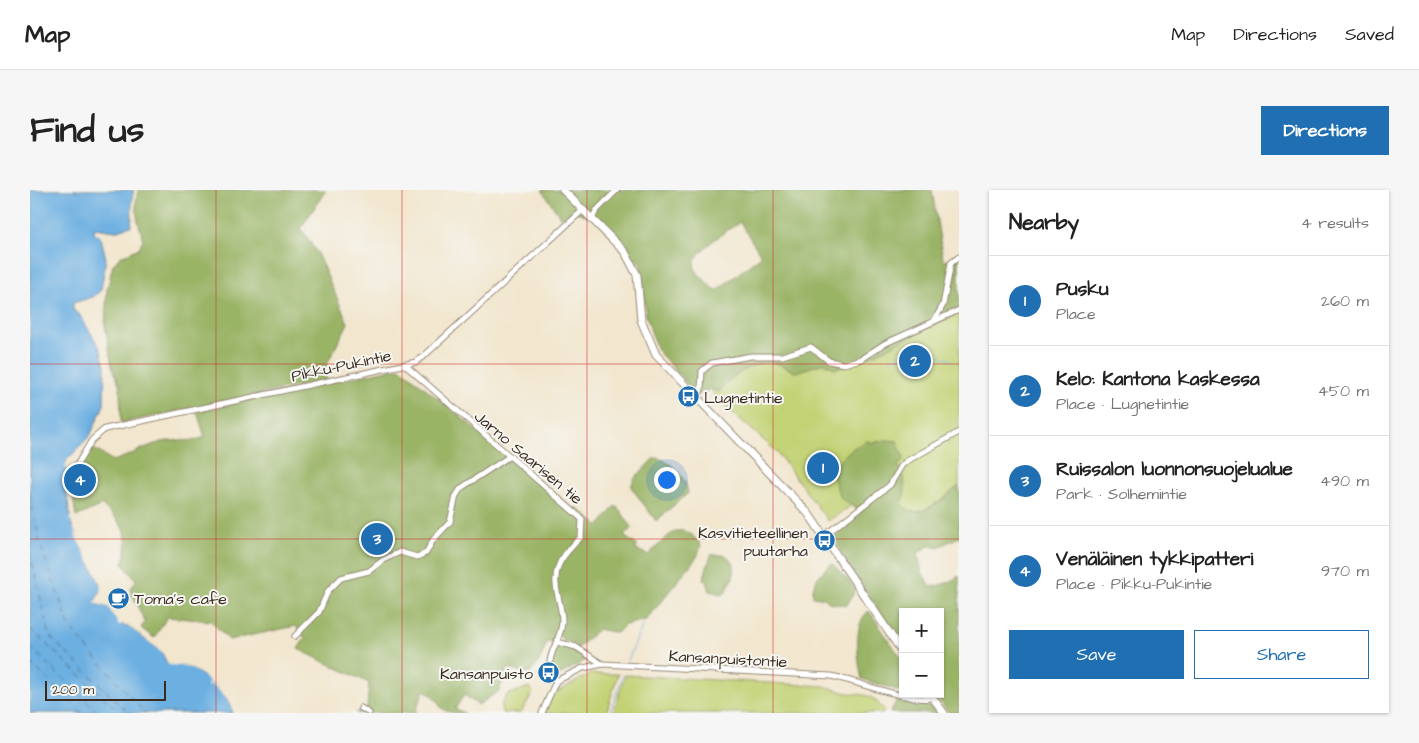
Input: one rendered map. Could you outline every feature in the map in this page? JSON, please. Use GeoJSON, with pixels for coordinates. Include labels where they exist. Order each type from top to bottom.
{"type":"FeatureCollection","features":[{"type":"Feature","properties":{"kind":"street"},"geometry":{"type":"LineString","coordinates":[[564,190],[625,252],[635,269],[642,320],[656,355],[696,399],[808,513],[899,647]]}},
{"type":"Feature","properties":{"kind":"street"},"geometry":{"type":"LineString","coordinates":[[592,219],[596,211],[618,190]]}},
{"type":"Feature","properties":{"kind":"street","name":"Pikku-Pukintie"},"geometry":{"type":"LineString","coordinates":[[72,473],[92,440],[105,429],[404,365],[424,356],[583,210]]}},
{"type":"Feature","properties":{"kind":"street"},"geometry":{"type":"LineString","coordinates":[[934,322],[943,305],[951,264],[959,257]]}},
{"type":"Feature","properties":{"kind":"street"},"geometry":{"type":"LineString","coordinates":[[696,399],[701,390],[702,371],[712,363],[751,356],[782,356],[811,347],[829,361],[844,364],[861,359],[884,344],[959,310]]}},
{"type":"Feature","properties":{"kind":"street","name":"Jarno Saarisen tie"},"geometry":{"type":"LineString","coordinates":[[404,365],[582,519],[581,537],[563,556],[556,574],[556,596],[562,620],[557,642],[550,654],[550,664],[556,681]]}},
{"type":"Feature","properties":{"kind":"street"},"geometry":{"type":"LineString","coordinates":[[825,536],[890,485],[907,461],[959,432]]}},
{"type":"Feature","properties":{"kind":"street"},"geometry":{"type":"LineString","coordinates":[[295,636],[319,612],[328,591],[341,578],[369,571],[379,562],[400,552],[417,557],[426,553],[433,540],[450,522],[456,496],[461,488],[510,456]]}},
{"type":"Feature","properties":{"kind":"street"},"geometry":{"type":"LineString","coordinates":[[557,642],[576,647],[603,664]]}},
{"type":"Feature","properties":{"kind":"street","name":"Kansanpuistontie"},"geometry":{"type":"LineString","coordinates":[[556,681],[583,668],[603,664],[831,676],[849,679],[899,694]]}},
{"type":"Feature","properties":{"kind":"street"},"geometry":{"type":"LineString","coordinates":[[542,713],[556,681]]}},
{"type":"Feature","properties":{"kind":"street","name":"Kansanpuistontie"},"geometry":{"type":"LineString","coordinates":[[912,698],[919,700],[925,698]]}},
{"type":"Feature","properties":{"kind":"street"},"geometry":{"type":"LineString","coordinates":[[933,698],[944,713]]}},
{"type":"Feature","properties":{"kind":"street"},"geometry":{"type":"LineString","coordinates":[[362,708],[369,713]]}},
{"type":"Feature","properties":{"kind":"green space"},"geometry":{"type":"Polygon","coordinates":[[[139,190],[326,190],[301,228],[317,253],[348,323],[324,370],[327,380],[121,423],[120,386],[112,366],[105,325],[107,290],[113,265],[120,257],[139,248],[143,239],[136,208],[139,190]]]}},
{"type":"Feature","properties":{"kind":"green space"},"geometry":{"type":"Polygon","coordinates":[[[542,190],[932,190],[943,259],[946,261],[959,253],[959,313],[856,363],[834,368],[824,363],[795,372],[776,363],[762,363],[741,372],[719,392],[711,389],[697,395],[657,350],[646,315],[641,265],[594,218],[576,212],[561,218],[542,190]],[[740,222],[704,249],[695,262],[695,268],[713,289],[717,290],[760,257],[740,222]]]}},
{"type":"Feature","properties":{"kind":"green space"},"geometry":{"type":"Polygon","coordinates":[[[959,313],[959,486],[938,502],[920,511],[912,512],[905,510],[901,503],[899,472],[895,457],[885,440],[873,443],[841,498],[852,505],[828,521],[776,451],[716,398],[711,389],[719,392],[728,381],[741,372],[762,363],[776,363],[795,372],[824,363],[835,368],[856,363],[959,313]]]}},
{"type":"Feature","properties":{"kind":"green space"},"geometry":{"type":"Polygon","coordinates":[[[396,368],[402,369],[573,509],[577,507],[599,526],[615,506],[620,510],[632,528],[624,536],[638,546],[635,549],[648,555],[668,536],[680,531],[694,536],[701,545],[697,557],[646,620],[625,625],[617,633],[598,629],[579,647],[563,640],[558,634],[554,642],[548,641],[537,665],[530,673],[507,669],[499,691],[478,705],[464,695],[455,709],[465,713],[454,713],[443,709],[436,699],[424,690],[415,712],[417,713],[356,713],[367,708],[369,683],[298,649],[305,638],[296,626],[229,640],[211,621],[167,617],[154,638],[141,628],[145,622],[130,590],[136,580],[123,564],[126,554],[124,530],[102,505],[76,517],[73,496],[74,480],[79,464],[91,447],[113,461],[162,442],[200,439],[205,437],[197,412],[396,368]]]}},
{"type":"Feature","properties":{"kind":"green space"},"geometry":{"type":"Polygon","coordinates":[[[885,440],[897,441],[904,459],[898,466],[905,485],[901,504],[907,510],[922,511],[938,503],[959,486],[959,537],[938,547],[930,545],[918,553],[922,573],[931,587],[947,583],[959,576],[959,713],[949,713],[938,698],[944,698],[944,608],[899,608],[899,639],[844,557],[835,536],[859,515],[839,494],[835,480],[837,466],[841,459],[860,444],[867,441],[874,443],[885,440]]]}},
{"type":"Feature","properties":{"kind":"green space"},"geometry":{"type":"Polygon","coordinates":[[[658,458],[669,463],[678,471],[685,481],[688,493],[656,521],[631,487],[634,479],[653,459],[658,458]]]}},
{"type":"Feature","properties":{"kind":"green space"},"geometry":{"type":"Polygon","coordinates":[[[711,555],[726,555],[734,564],[733,578],[725,593],[720,594],[710,591],[707,581],[703,580],[711,555]]]}},
{"type":"Feature","properties":{"kind":"green space"},"geometry":{"type":"Polygon","coordinates":[[[832,563],[856,589],[847,605],[830,603],[824,598],[813,596],[816,581],[832,563]]]}},
{"type":"Feature","properties":{"kind":"green space"},"geometry":{"type":"Polygon","coordinates":[[[869,611],[899,655],[899,691],[862,679],[858,653],[858,633],[864,616],[869,611]]]}},
{"type":"Feature","properties":{"kind":"green space"},"geometry":{"type":"Polygon","coordinates":[[[561,645],[572,647],[588,659],[561,674],[555,674],[551,665],[556,648],[561,645]]]}},
{"type":"Feature","properties":{"kind":"green space"},"geometry":{"type":"Polygon","coordinates":[[[590,674],[618,674],[606,713],[544,713],[553,691],[557,692],[590,674]]]}},
{"type":"Feature","properties":{"kind":"green space"},"geometry":{"type":"Polygon","coordinates":[[[625,675],[824,686],[843,692],[866,695],[884,710],[883,713],[613,713],[625,675]]]}},
{"type":"Feature","properties":{"kind":"green space"},"geometry":{"type":"Polygon","coordinates":[[[529,687],[533,692],[521,713],[502,713],[501,706],[507,695],[529,687]]]}},
{"type":"Feature","properties":{"kind":"green space"},"geometry":{"type":"Polygon","coordinates":[[[898,698],[928,706],[938,713],[890,713],[898,698]]]}},
{"type":"Feature","properties":{"kind":"water"},"geometry":{"type":"Polygon","coordinates":[[[30,190],[134,190],[131,226],[115,231],[95,228],[94,232],[101,238],[106,258],[101,290],[93,297],[73,303],[73,310],[79,314],[100,348],[105,366],[104,405],[90,436],[66,461],[68,473],[66,490],[72,525],[101,586],[101,592],[95,601],[98,605],[106,605],[125,627],[128,626],[162,652],[167,663],[186,666],[208,679],[221,692],[233,713],[30,713],[30,190]]]}},
{"type":"Feature","properties":{"kind":"pier"},"geometry":{"type":"Polygon","coordinates":[[[92,436],[88,443],[68,462],[70,473],[67,484],[76,533],[94,562],[102,581],[102,591],[97,602],[106,602],[123,623],[130,625],[164,650],[172,664],[176,663],[192,667],[206,676],[228,698],[234,713],[227,699],[211,683],[210,686],[208,685],[210,682],[201,674],[188,667],[185,668],[185,666],[169,665],[162,652],[157,648],[128,626],[119,625],[108,607],[94,603],[101,592],[100,581],[77,539],[71,520],[69,521],[71,516],[66,484],[68,473],[65,465],[92,436]]]}},
{"type":"Feature","properties":{"kind":"waterway"},"geometry":{"type":"LineString","coordinates":[[890,358],[938,355],[952,361]]}},
{"type":"Feature","properties":{"kind":"waterway"},"geometry":{"type":"LineString","coordinates":[[627,663],[643,624]]}},
{"type":"Feature","properties":{"kind":"waterway"},"geometry":{"type":"LineString","coordinates":[[610,713],[623,675]]}},
{"type":"Feature","properties":{"kind":"ferry route"},"geometry":{"type":"LineString","coordinates":[[30,494],[40,544],[70,628],[145,713]]}},
{"type":"Feature","properties":{"kind":"ferry route"},"geometry":{"type":"LineString","coordinates":[[30,552],[49,636],[129,713]]}},
{"type":"Feature","properties":{"kind":"ferry route"},"geometry":{"type":"LineString","coordinates":[[30,629],[121,713]]}},
{"type":"Feature","properties":{"kind":"ferry route"},"geometry":{"type":"LineString","coordinates":[[30,647],[99,713]]}},
{"type":"Feature","properties":{"kind":"ferry route"},"geometry":{"type":"LineString","coordinates":[[30,662],[82,713]]}},
{"type":"Feature","properties":{"kind":"place","name":"Kelo: Kantona kaskessa"},"geometry":{"type":"Point","coordinates":[915,361]}},
{"type":"Feature","properties":{"kind":"place","name":"Lugnetintie"},"geometry":{"type":"Point","coordinates":[688,397]}},
{"type":"Feature","properties":{"kind":"place","name":"Pusku"},"geometry":{"type":"Point","coordinates":[823,468]}},
{"type":"Feature","properties":{"kind":"place","name":"Venäläinen tykkipatteri"},"geometry":{"type":"Point","coordinates":[80,480]}},
{"type":"Feature","properties":{"kind":"place","name":"Ruissalon luonnonsuojelualue"},"geometry":{"type":"Point","coordinates":[377,539]}},
{"type":"Feature","properties":{"kind":"place","name":"Kasvitieteellinen puutarha"},"geometry":{"type":"Point","coordinates":[824,541]}},
{"type":"Feature","properties":{"kind":"place","name":"Toma's cafe"},"geometry":{"type":"Point","coordinates":[118,598]}},
{"type":"Feature","properties":{"kind":"place","name":"Kansanpuisto"},"geometry":{"type":"Point","coordinates":[549,673]}}]}
